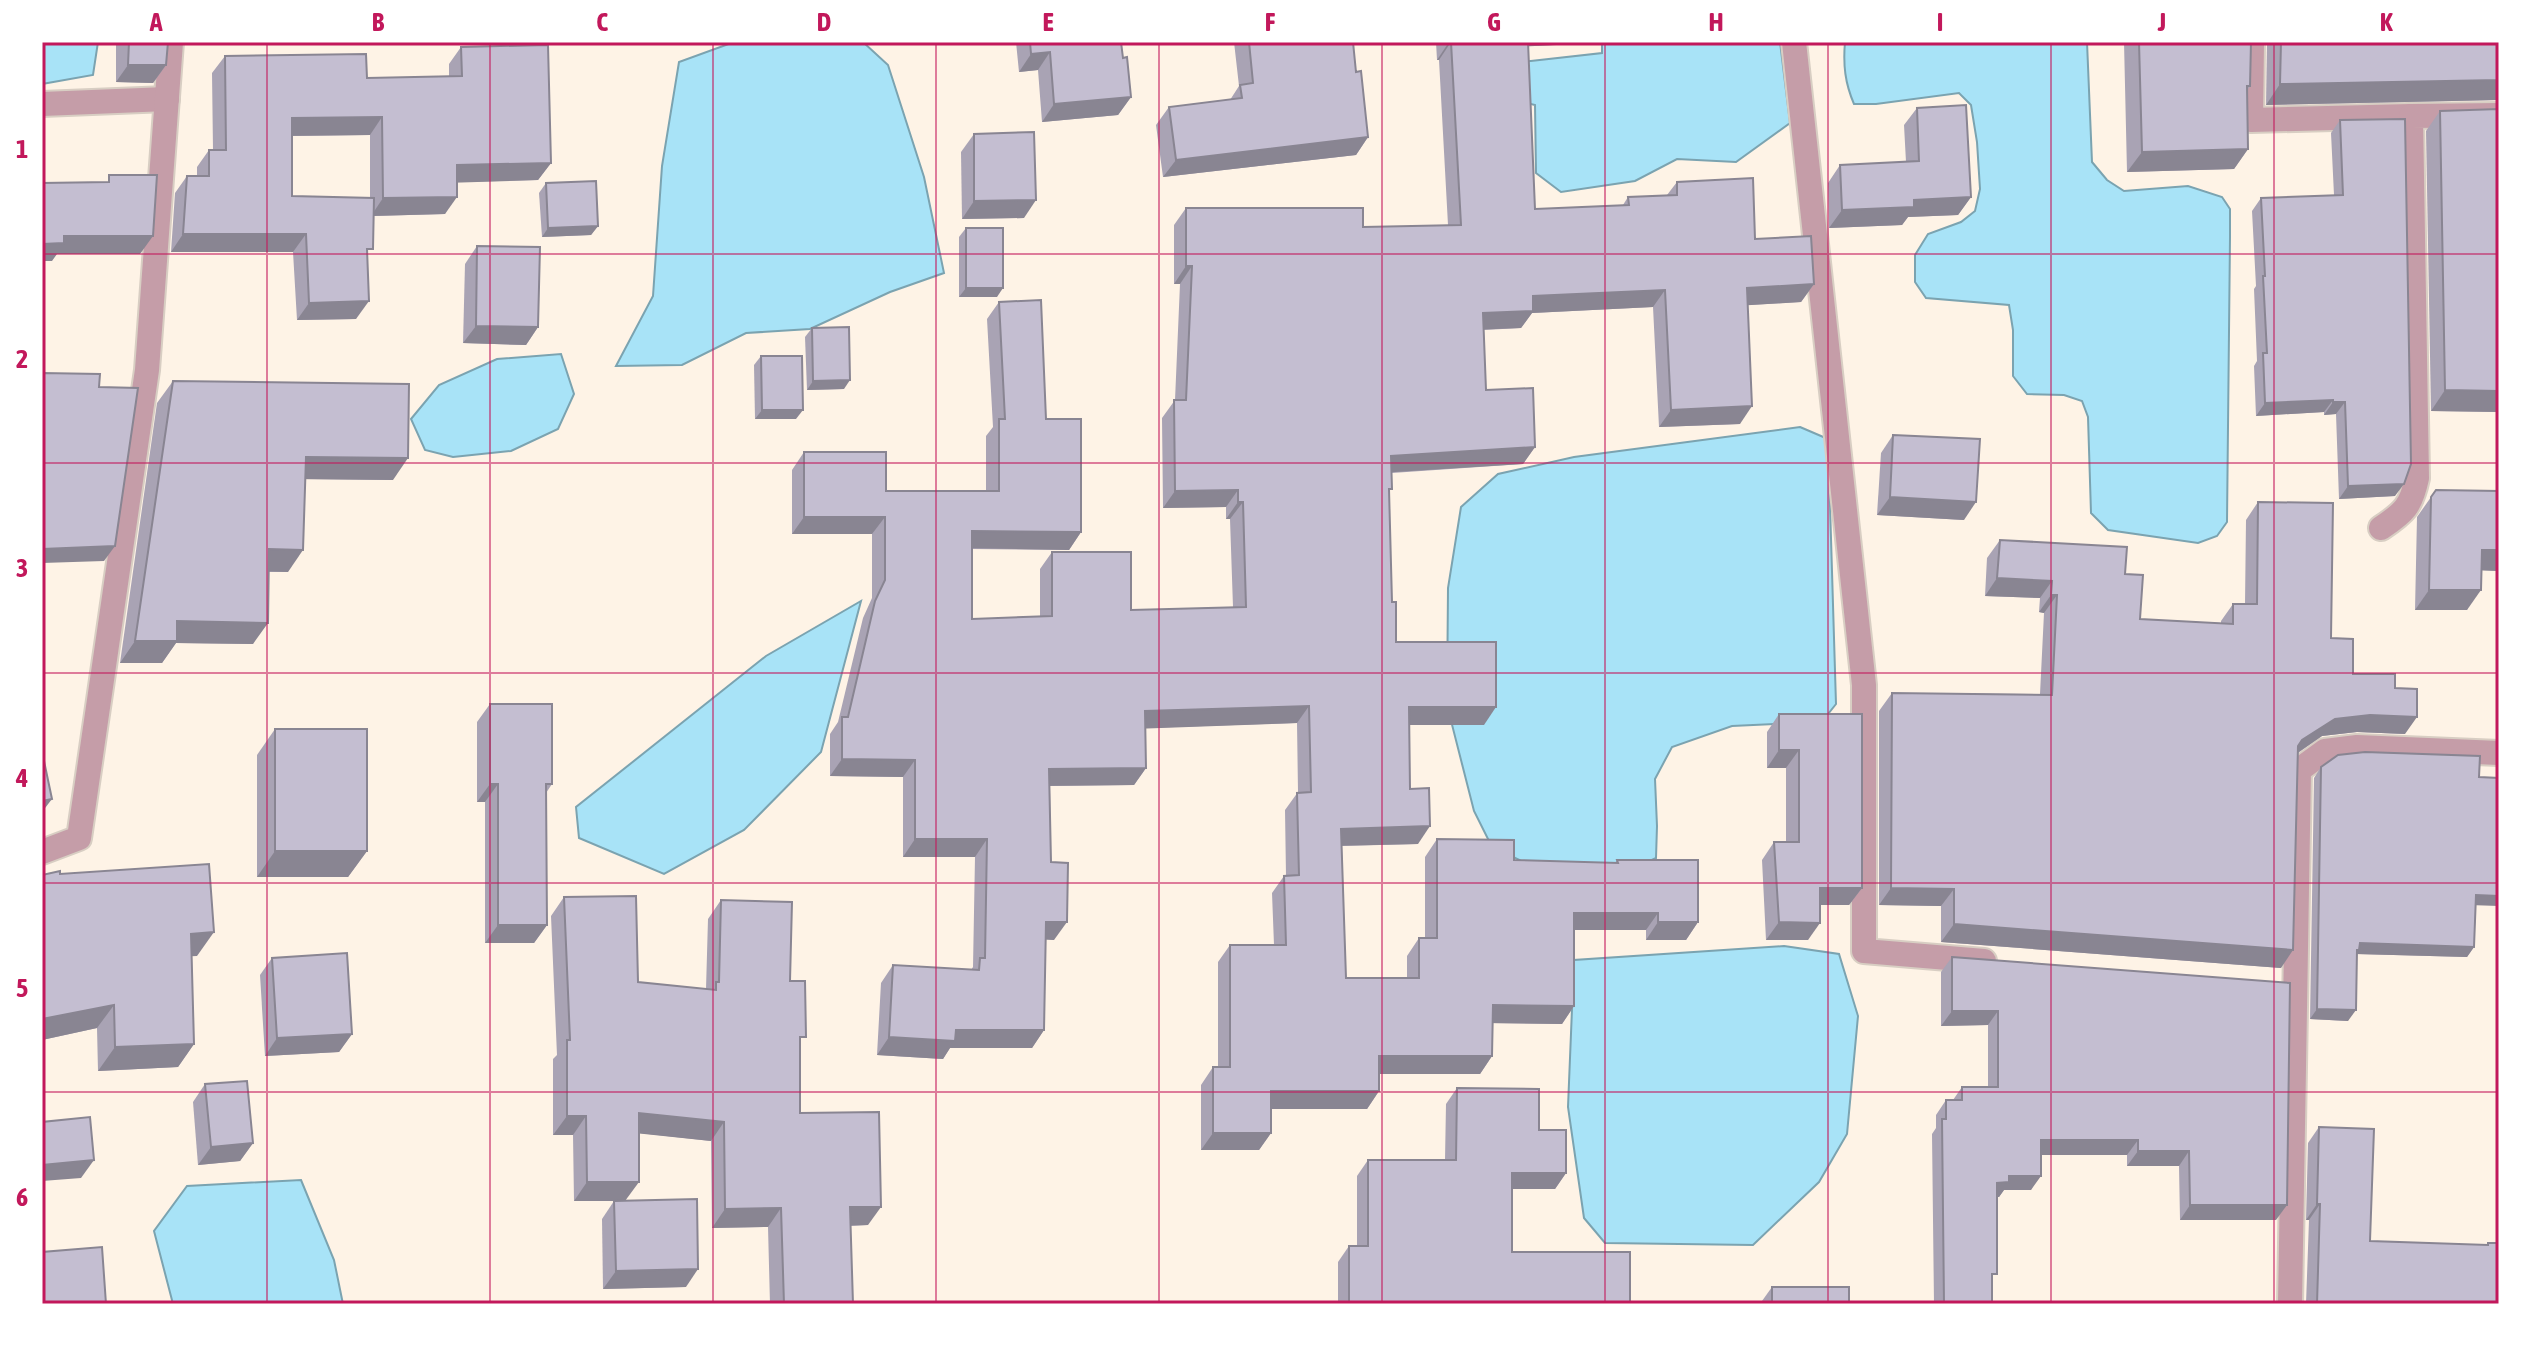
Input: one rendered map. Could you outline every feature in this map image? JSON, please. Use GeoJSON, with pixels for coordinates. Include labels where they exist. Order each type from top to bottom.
{"type":"FeatureCollection","features":[{"type":"Feature","properties":{"kind":"street"},"geometry":{"type":"LineString","coordinates":[[42,852],[79,838],[147,370],[171,42]]}},
{"type":"Feature","properties":{"kind":"street"},"geometry":{"type":"LineString","coordinates":[[1794,42],[1864,685],[1864,951],[2003,962]]}},
{"type":"Feature","properties":{"kind":"street"},"geometry":{"type":"LineString","coordinates":[[2252,42],[2251,120],[2499,115]]}},
{"type":"Feature","properties":{"kind":"street"},"geometry":{"type":"LineString","coordinates":[[42,104],[167,99]]}},
{"type":"Feature","properties":{"kind":"street"},"geometry":{"type":"LineString","coordinates":[[2381,528],[2402,514],[2412,499],[2417,478],[2411,116]]}},
{"type":"Feature","properties":{"kind":"street"},"geometry":{"type":"LineString","coordinates":[[2290,1304],[2288,984],[2299,770],[2325,751],[2357,747],[2499,753]]}},
{"type":"Feature","properties":{"kind":"water"},"geometry":{"type":"Polygon","coordinates":[[[42,42],[98,42],[93,75],[42,84],[42,42]]]}},
{"type":"Feature","properties":{"kind":"water"},"geometry":{"type":"Polygon","coordinates":[[[734,42],[863,42],[888,65],[924,177],[944,273],[890,292],[810,329],[746,333],[682,365],[616,366],[653,296],[662,166],[679,62],[734,42]]]}},
{"type":"Feature","properties":{"kind":"water"},"geometry":{"type":"Polygon","coordinates":[[[1602,42],[1780,42],[1790,123],[1736,162],[1677,159],[1635,181],[1561,192],[1536,173],[1535,105],[1479,91],[1504,64],[1602,53],[1602,42]]]}},
{"type":"Feature","properties":{"kind":"water"},"geometry":{"type":"Polygon","coordinates":[[[1845,42],[2087,42],[2092,162],[2107,180],[2124,191],[2188,186],[2222,197],[2230,209],[2227,522],[2217,536],[2198,543],[2108,530],[2091,513],[2088,417],[2082,401],[2064,395],[2027,394],[2013,376],[2013,330],[2009,305],[1926,298],[1915,282],[1915,255],[1928,234],[1961,222],[1975,211],[1980,189],[1971,105],[1959,93],[1854,104],[1845,74],[1845,42]]]}},
{"type":"Feature","properties":{"kind":"water"},"geometry":{"type":"Polygon","coordinates":[[[561,354],[574,394],[558,429],[511,451],[453,457],[425,450],[411,419],[439,385],[497,359],[561,354]]]}},
{"type":"Feature","properties":{"kind":"water"},"geometry":{"type":"Polygon","coordinates":[[[1800,427],[1828,439],[1836,704],[1824,719],[1732,726],[1672,747],[1655,779],[1656,858],[1625,873],[1536,868],[1492,847],[1474,811],[1447,705],[1448,588],[1461,507],[1498,474],[1574,457],[1800,427]]]}},
{"type":"Feature","properties":{"kind":"water"},"geometry":{"type":"Polygon","coordinates":[[[861,601],[821,752],[744,830],[664,874],[579,838],[576,807],[766,656],[861,601]]]}},
{"type":"Feature","properties":{"kind":"water"},"geometry":{"type":"Polygon","coordinates":[[[1784,946],[1839,954],[1858,1016],[1847,1134],[1819,1182],[1753,1245],[1605,1243],[1584,1218],[1568,1107],[1574,960],[1784,946]]]}},
{"type":"Feature","properties":{"kind":"water"},"geometry":{"type":"Polygon","coordinates":[[[301,1180],[334,1260],[343,1304],[173,1304],[154,1231],[187,1186],[301,1180]]]}},
{"type":"Feature","properties":{"kind":"building"},"geometry":{"type":"Polygon","coordinates":[[[129,42],[168,42],[166,65],[128,65],[129,42]]]}},
{"type":"Feature","properties":{"kind":"building"},"geometry":{"type":"Polygon","coordinates":[[[1030,42],[1121,42],[1123,58],[1127,57],[1131,97],[1054,104],[1050,52],[1031,54],[1030,42]]]}},
{"type":"Feature","properties":{"kind":"building"},"geometry":{"type":"Polygon","coordinates":[[[1249,42],[1353,42],[1356,72],[1361,71],[1368,137],[1176,160],[1169,107],[1242,98],[1240,85],[1253,83],[1249,42]]]}},
{"type":"Feature","properties":{"kind":"building"},"geometry":{"type":"Polygon","coordinates":[[[1451,42],[1528,42],[1535,209],[1629,205],[1628,197],[1677,195],[1677,182],[1753,178],[1755,239],[1811,236],[1814,284],[1747,288],[1752,406],[1671,410],[1665,290],[1533,296],[1533,311],[1483,313],[1486,390],[1533,388],[1535,447],[1391,456],[1392,602],[1396,602],[1396,642],[1496,642],[1496,707],[1409,707],[1410,789],[1429,788],[1430,826],[1341,829],[1346,978],[1419,978],[1419,938],[1437,938],[1437,839],[1514,840],[1514,860],[1618,863],[1617,860],[1698,860],[1698,922],[1658,922],[1658,913],[1574,913],[1574,1006],[1493,1005],[1492,1056],[1379,1056],[1379,1091],[1271,1091],[1271,1133],[1213,1133],[1213,1067],[1230,1067],[1230,945],[1286,945],[1284,876],[1299,875],[1297,793],[1311,792],[1309,706],[1145,711],[1146,768],[1049,769],[1051,862],[1068,863],[1067,922],[1046,922],[1044,1030],[956,1030],[955,1041],[889,1037],[893,965],[979,970],[980,958],[985,958],[987,839],[915,839],[915,760],[842,759],[842,717],[848,717],[875,601],[885,580],[885,517],[804,517],[804,452],[886,452],[886,491],[999,491],[999,419],[1005,419],[999,302],[1041,300],[1046,419],[1081,419],[1081,532],[972,531],[972,619],[1052,616],[1052,552],[1131,552],[1131,610],[1246,607],[1243,502],[1238,502],[1238,490],[1175,491],[1174,400],[1186,400],[1192,266],[1186,266],[1186,208],[1363,208],[1363,227],[1461,225],[1451,42]]]}},
{"type":"Feature","properties":{"kind":"building"},"geometry":{"type":"Polygon","coordinates":[[[2139,42],[2251,42],[2250,86],[2247,86],[2248,149],[2142,152],[2139,42]]]}},
{"type":"Feature","properties":{"kind":"building"},"geometry":{"type":"Polygon","coordinates":[[[2281,42],[2499,42],[2499,80],[2280,84],[2281,42]]]}},
{"type":"Feature","properties":{"kind":"building"},"geometry":{"type":"Polygon","coordinates":[[[548,45],[551,163],[457,165],[457,197],[383,198],[382,117],[292,118],[292,196],[374,198],[373,249],[367,249],[369,301],[309,303],[306,234],[183,234],[187,176],[209,176],[209,150],[226,150],[225,56],[366,54],[367,78],[462,76],[461,47],[548,45]]]}},
{"type":"Feature","properties":{"kind":"building"},"geometry":{"type":"Polygon","coordinates":[[[1966,105],[1971,197],[1914,200],[1914,207],[1842,210],[1840,165],[1919,161],[1917,108],[1966,105]]]}},
{"type":"Feature","properties":{"kind":"building"},"geometry":{"type":"Polygon","coordinates":[[[2499,109],[2499,391],[2445,390],[2440,111],[2499,109]]]}},
{"type":"Feature","properties":{"kind":"building"},"geometry":{"type":"Polygon","coordinates":[[[2405,119],[2411,464],[2404,484],[2348,486],[2345,402],[2265,403],[2263,353],[2267,353],[2261,198],[2343,195],[2340,120],[2405,119]]]}},
{"type":"Feature","properties":{"kind":"building"},"geometry":{"type":"Polygon","coordinates":[[[1034,132],[1036,200],[974,201],[974,134],[1034,132]]]}},
{"type":"Feature","properties":{"kind":"building"},"geometry":{"type":"Polygon","coordinates":[[[109,175],[157,175],[153,236],[64,236],[64,243],[42,244],[42,183],[109,182],[109,175]]]}},
{"type":"Feature","properties":{"kind":"building"},"geometry":{"type":"Polygon","coordinates":[[[596,181],[598,226],[548,228],[546,183],[596,181]]]}},
{"type":"Feature","properties":{"kind":"building"},"geometry":{"type":"Polygon","coordinates":[[[966,228],[1003,228],[1003,288],[966,288],[966,228]]]}},
{"type":"Feature","properties":{"kind":"building"},"geometry":{"type":"Polygon","coordinates":[[[477,246],[540,247],[538,327],[476,326],[477,246]]]}},
{"type":"Feature","properties":{"kind":"building"},"geometry":{"type":"Polygon","coordinates":[[[849,327],[850,380],[813,381],[812,328],[849,327]]]}},
{"type":"Feature","properties":{"kind":"building"},"geometry":{"type":"Polygon","coordinates":[[[761,356],[802,356],[803,410],[762,410],[761,356]]]}},
{"type":"Feature","properties":{"kind":"building"},"geometry":{"type":"Polygon","coordinates":[[[42,373],[100,374],[99,387],[138,388],[115,546],[42,549],[42,373]]]}},
{"type":"Feature","properties":{"kind":"building"},"geometry":{"type":"Polygon","coordinates":[[[173,381],[409,384],[408,458],[306,457],[303,550],[269,549],[268,623],[177,621],[177,641],[135,641],[173,381]]]}},
{"type":"Feature","properties":{"kind":"building"},"geometry":{"type":"Polygon","coordinates":[[[1893,435],[1980,439],[1976,502],[1890,497],[1893,435]]]}},
{"type":"Feature","properties":{"kind":"building"},"geometry":{"type":"Polygon","coordinates":[[[2436,490],[2499,491],[2499,550],[2482,550],[2481,590],[2429,590],[2431,497],[2436,490]]]}},
{"type":"Feature","properties":{"kind":"building"},"geometry":{"type":"Polygon","coordinates":[[[2258,502],[2333,503],[2331,638],[2353,639],[2353,674],[2395,674],[2395,688],[2417,689],[2417,717],[2370,715],[2335,719],[2302,740],[2298,746],[2293,950],[1954,924],[1954,889],[1891,888],[1892,693],[2052,695],[2057,595],[2051,595],[2052,581],[1997,578],[2000,540],[2127,547],[2125,574],[2143,575],[2140,619],[2233,624],[2233,604],[2257,604],[2258,502]]]}},
{"type":"Feature","properties":{"kind":"building"},"geometry":{"type":"Polygon","coordinates":[[[490,704],[552,704],[552,784],[546,784],[547,925],[498,925],[498,784],[490,784],[490,704]]]}},
{"type":"Feature","properties":{"kind":"building"},"geometry":{"type":"Polygon","coordinates":[[[1779,714],[1862,714],[1862,888],[1820,888],[1820,923],[1779,922],[1774,842],[1799,842],[1799,750],[1779,750],[1779,714]]]}},
{"type":"Feature","properties":{"kind":"building"},"geometry":{"type":"Polygon","coordinates":[[[275,729],[367,729],[367,851],[275,851],[275,729]]]}},
{"type":"Feature","properties":{"kind":"building"},"geometry":{"type":"Polygon","coordinates":[[[2365,752],[2480,756],[2479,777],[2499,778],[2499,896],[2476,895],[2474,947],[2360,943],[2357,950],[2356,1010],[2317,1009],[2321,767],[2338,755],[2365,752]]]}},
{"type":"Feature","properties":{"kind":"building"},"geometry":{"type":"Polygon","coordinates":[[[42,762],[52,799],[42,801],[42,762]]]}},
{"type":"Feature","properties":{"kind":"building"},"geometry":{"type":"Polygon","coordinates":[[[209,864],[214,932],[191,934],[194,1044],[115,1047],[114,1005],[42,1019],[42,875],[60,871],[60,874],[209,864]]]}},
{"type":"Feature","properties":{"kind":"building"},"geometry":{"type":"Polygon","coordinates":[[[636,896],[638,982],[716,990],[716,982],[719,982],[721,900],[792,902],[790,981],[805,981],[806,1037],[800,1037],[800,1113],[879,1112],[881,1207],[850,1207],[853,1304],[784,1304],[781,1208],[725,1209],[724,1122],[639,1113],[639,1182],[587,1182],[586,1116],[567,1116],[567,1040],[570,1040],[564,897],[636,896]]]}},
{"type":"Feature","properties":{"kind":"building"},"geometry":{"type":"Polygon","coordinates":[[[347,953],[352,1034],[277,1038],[272,958],[347,953]]]}},
{"type":"Feature","properties":{"kind":"building"},"geometry":{"type":"Polygon","coordinates":[[[1952,957],[2290,983],[2287,1205],[2190,1205],[2189,1151],[2138,1151],[2138,1140],[2041,1140],[2041,1176],[2009,1176],[2009,1182],[1997,1183],[1997,1274],[1992,1274],[1992,1304],[1944,1304],[1942,1119],[1946,1119],[1946,1100],[1962,1100],[1962,1087],[1998,1087],[1998,1011],[1952,1011],[1952,957]]]}},
{"type":"Feature","properties":{"kind":"building"},"geometry":{"type":"Polygon","coordinates":[[[247,1081],[253,1143],[211,1147],[205,1084],[247,1081]]]}},
{"type":"Feature","properties":{"kind":"building"},"geometry":{"type":"Polygon","coordinates":[[[1457,1088],[1539,1089],[1539,1130],[1566,1130],[1566,1173],[1512,1173],[1512,1252],[1630,1252],[1630,1304],[1349,1304],[1349,1246],[1368,1246],[1368,1160],[1456,1160],[1457,1088]]]}},
{"type":"Feature","properties":{"kind":"building"},"geometry":{"type":"Polygon","coordinates":[[[90,1117],[94,1160],[42,1165],[42,1122],[90,1117]]]}},
{"type":"Feature","properties":{"kind":"building"},"geometry":{"type":"Polygon","coordinates":[[[2319,1127],[2374,1129],[2370,1241],[2499,1243],[2499,1304],[2317,1304],[2319,1127]]]}},
{"type":"Feature","properties":{"kind":"building"},"geometry":{"type":"Polygon","coordinates":[[[697,1199],[698,1269],[616,1271],[614,1201],[697,1199]]]}},
{"type":"Feature","properties":{"kind":"building"},"geometry":{"type":"Polygon","coordinates":[[[102,1247],[106,1304],[42,1304],[42,1252],[102,1247]]]}},
{"type":"Feature","properties":{"kind":"building"},"geometry":{"type":"Polygon","coordinates":[[[1772,1287],[1849,1287],[1849,1304],[1772,1304],[1772,1287]]]}}]}
